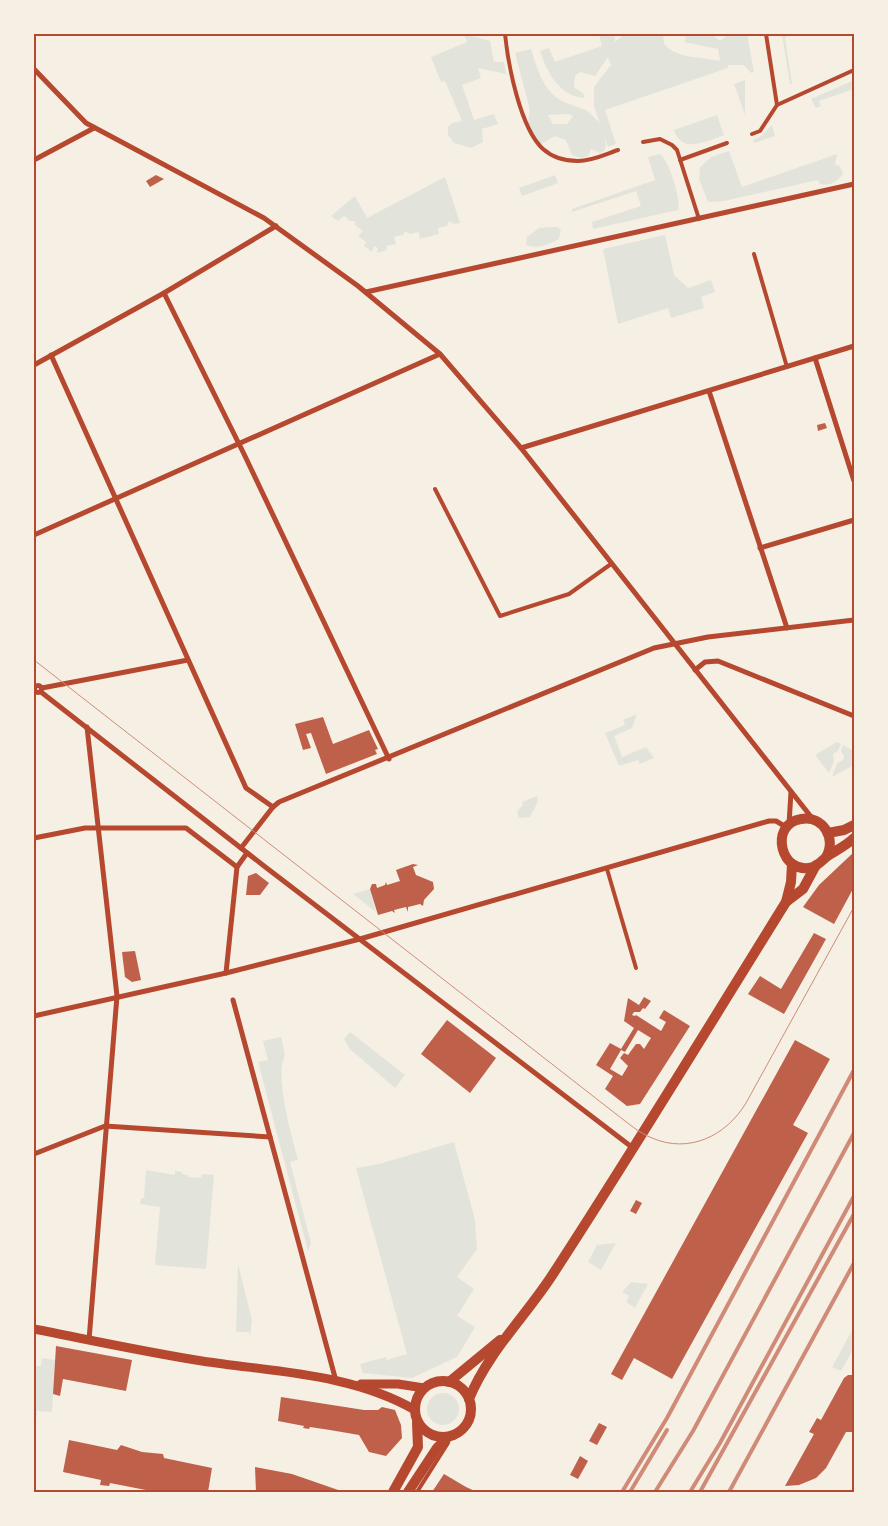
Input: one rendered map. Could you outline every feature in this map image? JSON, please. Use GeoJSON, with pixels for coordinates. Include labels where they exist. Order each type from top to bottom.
{"type":"FeatureCollection","features":[{"type":"Feature","properties":{"kind":"main road"},"geometry":{"type":"LineString","coordinates":[[816,865],[804,868],[792,864],[786,858],[781,847],[781,839],[788,826],[800,819],[813,819],[824,826],[828,833],[830,845],[826,857]]}},
{"type":"Feature","properties":{"kind":"main road"},"geometry":{"type":"LineString","coordinates":[[828,833],[844,830],[854,825]]}},
{"type":"Feature","properties":{"kind":"main road"},"geometry":{"type":"LineString","coordinates":[[786,902],[803,889],[816,865],[854,838]]}},
{"type":"Feature","properties":{"kind":"main road"},"geometry":{"type":"LineString","coordinates":[[469,1399],[474,1386],[508,1333],[544,1289],[786,902],[792,882],[792,864]]}},
{"type":"Feature","properties":{"kind":"main road"},"geometry":{"type":"LineString","coordinates":[[449,1382],[508,1333]]}},
{"type":"Feature","properties":{"kind":"main road"},"geometry":{"type":"LineString","coordinates":[[394,1492],[418,1448],[417,1398],[424,1388],[433,1383],[449,1382],[459,1386],[469,1399],[471,1411],[467,1423],[460,1431],[450,1436],[437,1448],[408,1492]]}},
{"type":"Feature","properties":{"kind":"main road"},"geometry":{"type":"LineString","coordinates":[[416,1415],[429,1434],[450,1436]]}},
{"type":"Feature","properties":{"kind":"street"},"geometry":{"type":"LineString","coordinates":[[34,69],[73,113],[94,128],[276,226],[366,292],[440,354],[520,448],[813,819]]}},
{"type":"Feature","properties":{"kind":"street"},"geometry":{"type":"LineString","coordinates":[[34,160],[94,128]]}},
{"type":"Feature","properties":{"kind":"street"},"geometry":{"type":"LineString","coordinates":[[366,292],[854,184]]}},
{"type":"Feature","properties":{"kind":"street"},"geometry":{"type":"LineString","coordinates":[[34,365],[164,293],[276,226]]}},
{"type":"Feature","properties":{"kind":"street"},"geometry":{"type":"LineString","coordinates":[[164,293],[239,444],[389,759]]}},
{"type":"Feature","properties":{"kind":"street"},"geometry":{"type":"LineString","coordinates":[[520,448],[854,346]]}},
{"type":"Feature","properties":{"kind":"street"},"geometry":{"type":"LineString","coordinates":[[34,535],[440,354]]}},
{"type":"Feature","properties":{"kind":"street"},"geometry":{"type":"LineString","coordinates":[[51,355],[246,788],[273,807]]}},
{"type":"Feature","properties":{"kind":"street"},"geometry":{"type":"LineString","coordinates":[[815,358],[854,481]]}},
{"type":"Feature","properties":{"kind":"street"},"geometry":{"type":"LineString","coordinates":[[709,391],[787,628]]}},
{"type":"Feature","properties":{"kind":"street"},"geometry":{"type":"LineString","coordinates":[[760,548],[854,520]]}},
{"type":"Feature","properties":{"kind":"street"},"geometry":{"type":"LineString","coordinates":[[241,848],[273,807],[280,802],[389,759],[654,648],[674,643],[854,620]]}},
{"type":"Feature","properties":{"kind":"street"},"geometry":{"type":"LineString","coordinates":[[37,689],[188,660]]}},
{"type":"Feature","properties":{"kind":"street"},"geometry":{"type":"LineString","coordinates":[[695,670],[705,662],[718,661],[854,716]]}},
{"type":"Feature","properties":{"kind":"street"},"geometry":{"type":"LineString","coordinates":[[37,689],[247,853],[633,1148]]}},
{"type":"Feature","properties":{"kind":"street"},"geometry":{"type":"LineString","coordinates":[[87,728],[117,996],[89,1340]]}},
{"type":"Feature","properties":{"kind":"street"},"geometry":{"type":"LineString","coordinates":[[34,1016],[226,973],[360,939],[769,821],[776,821],[788,826],[791,792]]}},
{"type":"Feature","properties":{"kind":"street"},"geometry":{"type":"LineString","coordinates":[[34,838],[98,828],[186,828],[237,867]]}},
{"type":"Feature","properties":{"kind":"street"},"geometry":{"type":"LineString","coordinates":[[226,973],[237,867],[247,853]]}},
{"type":"Feature","properties":{"kind":"street"},"geometry":{"type":"LineString","coordinates":[[233,1000],[336,1380]]}},
{"type":"Feature","properties":{"kind":"street"},"geometry":{"type":"LineString","coordinates":[[34,1154],[105,1126],[270,1137]]}},
{"type":"Feature","properties":{"kind":"street"},"geometry":{"type":"LineString","coordinates":[[34,1329],[201,1360],[336,1380],[395,1398],[416,1415]]}},
{"type":"Feature","properties":{"kind":"street"},"geometry":{"type":"LineString","coordinates":[[353,1384],[398,1384],[424,1388]]}},
{"type":"Feature","properties":{"kind":"lane"},"geometry":{"type":"LineString","coordinates":[[505,34],[519,102],[532,135],[542,148],[557,158],[577,161],[588,160],[618,150]]}},
{"type":"Feature","properties":{"kind":"lane"},"geometry":{"type":"LineString","coordinates":[[766,34],[777,105]]}},
{"type":"Feature","properties":{"kind":"lane"},"geometry":{"type":"LineString","coordinates":[[752,134],[760,131],[777,105],[854,70]]}},
{"type":"Feature","properties":{"kind":"lane"},"geometry":{"type":"LineString","coordinates":[[643,142],[656,138],[666,141],[676,148],[699,219]]}},
{"type":"Feature","properties":{"kind":"lane"},"geometry":{"type":"LineString","coordinates":[[680,160],[726,143]]}},
{"type":"Feature","properties":{"kind":"lane"},"geometry":{"type":"LineString","coordinates":[[754,254],[787,367]]}},
{"type":"Feature","properties":{"kind":"lane"},"geometry":{"type":"LineString","coordinates":[[436,489],[500,616],[568,594],[611,564]]}},
{"type":"Feature","properties":{"kind":"lane"},"geometry":{"type":"LineString","coordinates":[[607,869],[636,968]]}},
{"type":"Feature","properties":{"kind":"lane"},"geometry":{"type":"LineString","coordinates":[[417,1492],[450,1436]]}},
{"type":"Feature","properties":{"kind":"shaded area"},"geometry":{"type":"Polygon","coordinates":[[[464,34],[490,41],[494,62],[504,62],[506,74],[478,68],[481,78],[462,85],[474,120],[494,114],[498,124],[482,129],[483,142],[471,148],[454,143],[448,135],[448,127],[452,123],[462,121],[445,81],[441,82],[431,57],[467,42],[464,34]]]}},
{"type":"Feature","properties":{"kind":"shaded area"},"geometry":{"type":"Polygon","coordinates":[[[599,34],[614,34],[615,42],[625,34],[663,34],[665,45],[676,53],[720,61],[718,49],[684,42],[687,34],[711,34],[720,41],[729,34],[747,34],[754,72],[751,73],[744,65],[728,65],[728,68],[605,110],[616,144],[608,147],[604,135],[606,145],[604,151],[600,153],[591,149],[588,156],[582,158],[572,155],[566,140],[555,136],[541,144],[534,141],[527,128],[530,110],[515,53],[531,49],[545,85],[555,97],[583,109],[600,124],[594,106],[594,87],[611,65],[608,57],[595,76],[580,72],[575,76],[574,87],[584,94],[584,98],[568,93],[555,82],[546,67],[540,51],[549,48],[555,62],[602,46],[599,34]],[[569,114],[548,115],[553,124],[567,124],[573,116],[569,114]]]}},
{"type":"Feature","properties":{"kind":"shaded area"},"geometry":{"type":"Polygon","coordinates":[[[782,34],[789,34],[785,38],[792,84],[790,84],[782,34]]]}},
{"type":"Feature","properties":{"kind":"shaded area"},"geometry":{"type":"Polygon","coordinates":[[[745,80],[745,115],[734,84],[745,80]]]}},
{"type":"Feature","properties":{"kind":"shaded area"},"geometry":{"type":"Polygon","coordinates":[[[854,80],[854,89],[819,101],[821,106],[816,108],[811,99],[854,80]]]}},
{"type":"Feature","properties":{"kind":"shaded area"},"geometry":{"type":"Polygon","coordinates":[[[717,115],[724,135],[703,143],[689,144],[683,142],[678,138],[674,130],[717,115]]]}},
{"type":"Feature","properties":{"kind":"shaded area"},"geometry":{"type":"Polygon","coordinates":[[[772,125],[775,136],[754,143],[753,140],[761,136],[772,125]]]}},
{"type":"Feature","properties":{"kind":"shaded area"},"geometry":{"type":"Polygon","coordinates":[[[729,151],[742,187],[837,154],[835,165],[840,166],[843,173],[836,181],[830,184],[820,184],[818,180],[724,201],[708,202],[699,179],[700,167],[711,157],[729,151]]]}},
{"type":"Feature","properties":{"kind":"shaded area"},"geometry":{"type":"Polygon","coordinates":[[[660,154],[667,163],[674,180],[679,205],[678,210],[593,229],[592,222],[641,206],[636,191],[572,212],[572,209],[655,180],[648,157],[660,154]]]}},
{"type":"Feature","properties":{"kind":"shaded area"},"geometry":{"type":"Polygon","coordinates":[[[555,175],[558,183],[522,196],[519,188],[555,175]]]}},
{"type":"Feature","properties":{"kind":"shaded area"},"geometry":{"type":"Polygon","coordinates":[[[445,177],[460,223],[454,224],[449,221],[447,226],[438,228],[439,234],[420,239],[419,232],[410,234],[405,231],[403,235],[394,237],[396,244],[386,246],[387,250],[377,253],[378,248],[374,246],[372,252],[364,246],[366,242],[358,236],[363,231],[355,225],[355,221],[350,221],[344,216],[338,221],[331,216],[355,196],[367,218],[445,177]]]}},
{"type":"Feature","properties":{"kind":"shaded area"},"geometry":{"type":"Polygon","coordinates":[[[557,227],[561,230],[559,239],[543,246],[534,247],[526,245],[527,237],[539,228],[557,227]]]}},
{"type":"Feature","properties":{"kind":"shaded area"},"geometry":{"type":"Polygon","coordinates":[[[665,235],[674,275],[688,288],[711,280],[715,292],[701,297],[704,308],[671,318],[668,308],[618,324],[603,249],[665,235]]]}},
{"type":"Feature","properties":{"kind":"shaded area"},"geometry":{"type":"Polygon","coordinates":[[[637,714],[632,728],[614,736],[622,757],[646,747],[654,758],[640,764],[638,760],[619,766],[605,733],[625,725],[623,720],[637,714]]]}},
{"type":"Feature","properties":{"kind":"shaded area"},"geometry":{"type":"Polygon","coordinates":[[[837,742],[841,744],[838,751],[833,754],[834,762],[829,773],[815,755],[837,742]]]}},
{"type":"Feature","properties":{"kind":"shaded area"},"geometry":{"type":"Polygon","coordinates":[[[843,745],[854,751],[854,765],[832,777],[837,763],[843,760],[844,756],[841,751],[843,745]]]}},
{"type":"Feature","properties":{"kind":"shaded area"},"geometry":{"type":"Polygon","coordinates":[[[537,796],[538,801],[530,817],[519,818],[517,811],[523,805],[522,802],[537,796]]]}},
{"type":"Feature","properties":{"kind":"shaded area"},"geometry":{"type":"Polygon","coordinates":[[[370,889],[376,912],[353,894],[370,889]]]}},
{"type":"Feature","properties":{"kind":"shaded area"},"geometry":{"type":"Polygon","coordinates":[[[350,1032],[405,1075],[395,1088],[350,1049],[344,1039],[350,1032]]]}},
{"type":"Feature","properties":{"kind":"shaded area"},"geometry":{"type":"Polygon","coordinates":[[[281,1037],[285,1055],[282,1064],[282,1077],[285,1106],[298,1160],[290,1162],[311,1243],[308,1251],[258,1062],[268,1060],[263,1041],[281,1037]]]}},
{"type":"Feature","properties":{"kind":"shaded area"},"geometry":{"type":"Polygon","coordinates":[[[454,1142],[475,1220],[477,1249],[457,1277],[474,1289],[457,1316],[475,1327],[457,1357],[412,1378],[363,1373],[360,1364],[407,1354],[356,1168],[379,1164],[454,1142]]]}},
{"type":"Feature","properties":{"kind":"shaded area"},"geometry":{"type":"Polygon","coordinates":[[[146,1170],[175,1175],[175,1171],[182,1172],[182,1174],[188,1175],[188,1177],[201,1178],[202,1174],[214,1175],[206,1269],[155,1265],[160,1207],[140,1204],[141,1198],[144,1198],[146,1170]]]}},
{"type":"Feature","properties":{"kind":"shaded area"},"geometry":{"type":"Polygon","coordinates":[[[616,1243],[601,1270],[588,1262],[597,1245],[616,1243]]]}},
{"type":"Feature","properties":{"kind":"shaded area"},"geometry":{"type":"Polygon","coordinates":[[[238,1264],[252,1320],[250,1338],[249,1332],[236,1332],[238,1264]]]}},
{"type":"Feature","properties":{"kind":"shaded area"},"geometry":{"type":"Polygon","coordinates":[[[631,1282],[648,1284],[635,1308],[626,1302],[629,1296],[622,1292],[631,1282]]]}},
{"type":"Feature","properties":{"kind":"shaded area"},"geometry":{"type":"Polygon","coordinates":[[[854,1327],[854,1348],[841,1371],[832,1367],[854,1327]]]}},
{"type":"Feature","properties":{"kind":"shaded area"},"geometry":{"type":"Polygon","coordinates":[[[42,1358],[55,1360],[52,1412],[37,1411],[34,1449],[34,1366],[41,1366],[42,1358]]]}},
{"type":"Feature","properties":{"kind":"shaded area"},"geometry":{"type":"Polygon","coordinates":[[[443,1393],[449,1394],[454,1398],[458,1403],[458,1415],[454,1420],[449,1424],[443,1425],[437,1424],[432,1420],[428,1415],[427,1409],[428,1403],[432,1398],[437,1394],[443,1393]]]}},
{"type":"Feature","properties":{"kind":"building"},"geometry":{"type":"Polygon","coordinates":[[[156,175],[164,179],[150,187],[146,181],[156,175]]]}},
{"type":"Feature","properties":{"kind":"building"},"geometry":{"type":"Polygon","coordinates":[[[825,423],[827,428],[818,431],[817,425],[825,423]]]}},
{"type":"Feature","properties":{"kind":"building"},"geometry":{"type":"Polygon","coordinates":[[[323,717],[333,744],[369,730],[378,749],[375,750],[377,754],[326,774],[311,733],[306,734],[311,748],[303,750],[295,724],[323,717]]]}},
{"type":"Feature","properties":{"kind":"building"},"geometry":{"type":"Polygon","coordinates":[[[854,852],[854,887],[834,924],[803,907],[819,885],[854,852]]]}},
{"type":"Feature","properties":{"kind":"building"},"geometry":{"type":"Polygon","coordinates":[[[413,864],[418,865],[413,867],[416,875],[433,882],[434,889],[424,900],[423,906],[420,904],[408,907],[408,912],[406,907],[394,910],[395,913],[392,911],[378,915],[370,889],[372,884],[376,884],[377,888],[385,885],[386,882],[387,885],[400,881],[396,870],[413,864]]]}},
{"type":"Feature","properties":{"kind":"building"},"geometry":{"type":"Polygon","coordinates":[[[256,873],[269,883],[260,895],[246,895],[248,876],[256,873]]]}},
{"type":"Feature","properties":{"kind":"building"},"geometry":{"type":"Polygon","coordinates":[[[814,933],[826,939],[784,1014],[748,994],[760,976],[781,989],[814,933]]]}},
{"type":"Feature","properties":{"kind":"building"},"geometry":{"type":"Polygon","coordinates":[[[135,951],[141,980],[132,982],[125,977],[122,952],[135,951]]]}},
{"type":"Feature","properties":{"kind":"building"},"geometry":{"type":"Polygon","coordinates":[[[644,997],[651,1001],[645,1009],[643,1008],[640,1012],[634,1012],[632,1015],[636,1015],[661,1031],[666,1022],[659,1018],[664,1010],[690,1026],[640,1104],[627,1106],[605,1089],[613,1076],[596,1065],[610,1043],[621,1049],[634,1028],[624,1021],[628,998],[639,1005],[644,997]],[[638,1030],[625,1052],[621,1050],[610,1069],[622,1076],[628,1066],[620,1058],[624,1053],[628,1055],[636,1044],[640,1044],[644,1049],[651,1038],[638,1030]]]}},
{"type":"Feature","properties":{"kind":"building"},"geometry":{"type":"Polygon","coordinates":[[[447,1020],[496,1058],[470,1093],[421,1054],[447,1020]]]}},
{"type":"Feature","properties":{"kind":"building"},"geometry":{"type":"Polygon","coordinates":[[[795,1040],[830,1059],[793,1125],[808,1133],[672,1379],[634,1358],[622,1380],[611,1374],[795,1040]]]}},
{"type":"Feature","properties":{"kind":"building"},"geometry":{"type":"Polygon","coordinates":[[[636,1200],[642,1203],[636,1214],[630,1211],[636,1200]]]}},
{"type":"Feature","properties":{"kind":"building"},"geometry":{"type":"Polygon","coordinates":[[[56,1346],[132,1360],[126,1391],[63,1379],[60,1396],[53,1394],[56,1346]]]}},
{"type":"Feature","properties":{"kind":"building"},"geometry":{"type":"Polygon","coordinates":[[[848,1375],[854,1375],[854,1432],[846,1432],[826,1468],[816,1478],[799,1485],[785,1486],[814,1434],[809,1432],[817,1418],[821,1420],[844,1378],[848,1375]]]}},
{"type":"Feature","properties":{"kind":"building"},"geometry":{"type":"Polygon","coordinates":[[[281,1397],[364,1410],[378,1410],[382,1407],[395,1410],[401,1425],[402,1438],[386,1456],[369,1452],[359,1435],[310,1427],[309,1429],[303,1428],[304,1426],[278,1421],[281,1397]]]}},
{"type":"Feature","properties":{"kind":"building"},"geometry":{"type":"Polygon","coordinates":[[[599,1423],[607,1427],[597,1445],[589,1441],[599,1423]]]}},
{"type":"Feature","properties":{"kind":"building"},"geometry":{"type":"Polygon","coordinates":[[[69,1440],[117,1450],[121,1445],[142,1452],[163,1454],[164,1458],[212,1468],[208,1492],[156,1492],[110,1483],[109,1486],[100,1485],[101,1480],[63,1472],[69,1440]]]}},
{"type":"Feature","properties":{"kind":"building"},"geometry":{"type":"Polygon","coordinates":[[[580,1456],[588,1461],[578,1479],[570,1475],[580,1456]]]}},
{"type":"Feature","properties":{"kind":"building"},"geometry":{"type":"Polygon","coordinates":[[[255,1467],[292,1474],[344,1492],[256,1492],[255,1467]]]}},
{"type":"Feature","properties":{"kind":"building"},"geometry":{"type":"Polygon","coordinates":[[[444,1474],[466,1487],[477,1492],[432,1492],[444,1474]]]}},
{"type":"Feature","properties":{"kind":"tram line"},"geometry":{"type":"LineString","coordinates":[[34,660],[638,1131],[652,1138],[679,1144],[693,1143],[717,1133],[738,1115],[854,907]]}},
{"type":"Feature","properties":{"kind":"railway"},"geometry":{"type":"LineString","coordinates":[[622,1492],[667,1418],[854,1070]]}},
{"type":"Feature","properties":{"kind":"railway"},"geometry":{"type":"LineString","coordinates":[[655,1492],[693,1431],[854,1133]]}},
{"type":"Feature","properties":{"kind":"railway"},"geometry":{"type":"LineString","coordinates":[[690,1492],[720,1443],[854,1196]]}},
{"type":"Feature","properties":{"kind":"railway"},"geometry":{"type":"LineString","coordinates":[[700,1492],[854,1214]]}},
{"type":"Feature","properties":{"kind":"railway"},"geometry":{"type":"LineString","coordinates":[[729,1492],[854,1263]]}},
{"type":"Feature","properties":{"kind":"railway"},"geometry":{"type":"LineString","coordinates":[[630,1492],[667,1430]]}}]}
